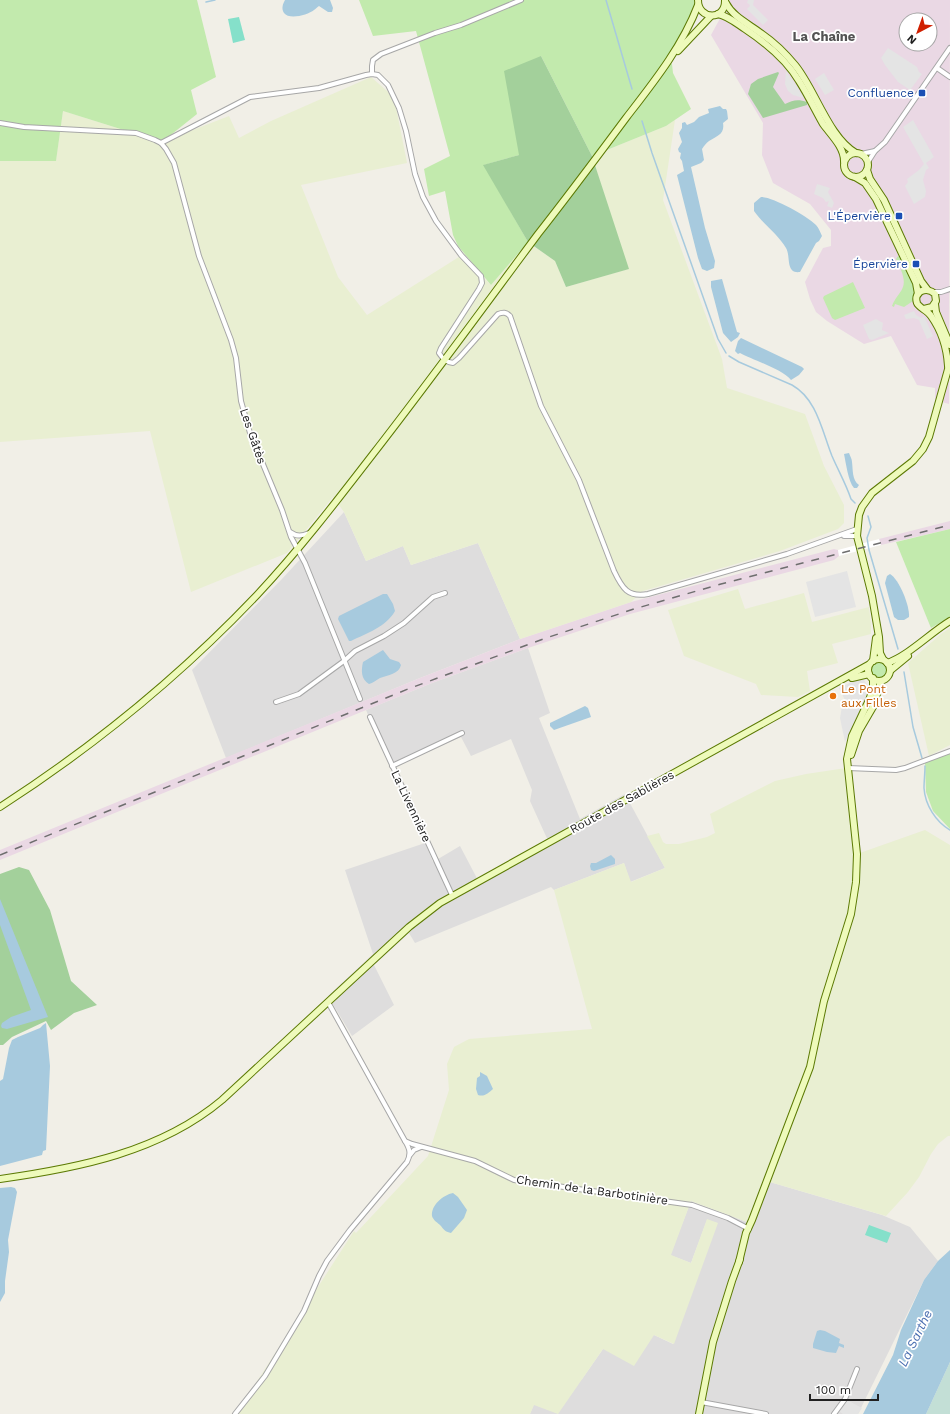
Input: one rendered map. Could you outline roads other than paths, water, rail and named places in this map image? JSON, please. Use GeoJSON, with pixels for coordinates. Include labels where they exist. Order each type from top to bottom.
{"type":"FeatureCollection","features":[{"type":"Feature","properties":{"kind":"street"},"geometry":{"type":"LineString","coordinates":[[372,74],[373,60],[381,54],[461,25],[521,0]]}},
{"type":"Feature","properties":{"kind":"street"},"geometry":{"type":"LineString","coordinates":[[659,73],[710,16],[718,14],[723,10],[725,1]]}},
{"type":"Feature","properties":{"kind":"street"},"geometry":{"type":"LineString","coordinates":[[725,1],[731,12],[775,44],[796,66],[812,89],[827,120],[844,144],[866,158],[868,162]]}},
{"type":"Feature","properties":{"kind":"street"},"geometry":{"type":"LineString","coordinates":[[698,3],[703,12],[710,16]]}},
{"type":"Feature","properties":{"kind":"street"},"geometry":{"type":"LineString","coordinates":[[0,807],[87,747],[176,673],[239,613],[298,549],[393,429],[659,73],[685,35],[698,3]]}},
{"type":"Feature","properties":{"kind":"street"},"geometry":{"type":"LineString","coordinates":[[718,14],[727,16],[770,47],[786,63],[799,80],[823,124],[843,152],[843,166],[845,172],[865,183],[876,199],[916,283],[918,294],[917,303],[932,318],[943,340],[946,351],[949,364],[927,443],[916,458],[872,493],[862,507],[859,515],[857,532],[872,596],[880,653],[891,670]]}},
{"type":"Feature","properties":{"kind":"street"},"geometry":{"type":"LineString","coordinates":[[950,48],[885,142],[875,151],[868,162],[867,170],[869,177],[884,200],[921,281],[936,296],[936,312],[950,345]]}},
{"type":"Feature","properties":{"kind":"street"},"geometry":{"type":"LineString","coordinates":[[936,68],[950,77]]}},
{"type":"Feature","properties":{"kind":"street"},"geometry":{"type":"LineString","coordinates":[[0,123],[24,127],[136,133],[161,143],[250,97],[319,88],[372,74],[378,75],[385,81],[396,100],[406,131],[415,174],[423,197],[436,221],[480,276],[482,283],[439,353],[444,360],[453,363],[498,314],[502,312],[507,313],[510,316],[541,406],[579,480],[619,581],[624,589],[640,596],[787,554],[838,536],[857,532]]}},
{"type":"Feature","properties":{"kind":"street","name":"Les Gâtès"},"geometry":{"type":"LineString","coordinates":[[161,143],[174,163],[199,256],[231,340],[236,358],[241,401],[250,433],[360,699]]}},
{"type":"Feature","properties":{"kind":"street"},"geometry":{"type":"LineString","coordinates":[[844,160],[849,155],[875,151]]}},
{"type":"Feature","properties":{"kind":"street"},"geometry":{"type":"LineString","coordinates":[[855,177],[862,175],[867,170]]}},
{"type":"Feature","properties":{"kind":"street"},"geometry":{"type":"LineString","coordinates":[[918,294],[922,290],[948,290]]}},
{"type":"Feature","properties":{"kind":"street"},"geometry":{"type":"LineString","coordinates":[[924,309],[930,308],[948,290]]}},
{"type":"Feature","properties":{"kind":"street"},"geometry":{"type":"LineString","coordinates":[[290,532],[293,535],[301,536],[312,532]]}},
{"type":"Feature","properties":{"kind":"street"},"geometry":{"type":"LineString","coordinates":[[276,702],[299,694],[355,652],[393,631],[434,597],[445,593]]}},
{"type":"Feature","properties":{"kind":"street"},"geometry":{"type":"LineString","coordinates":[[699,1414],[713,1342],[739,1262],[746,1233],[810,1067],[824,1001],[847,929],[854,900],[857,854],[847,759],[852,736],[874,686],[868,670],[875,647],[876,621]]}},
{"type":"Feature","properties":{"kind":"street"},"geometry":{"type":"LineString","coordinates":[[871,663],[877,659],[885,661],[898,660],[930,634],[950,621]]}},
{"type":"Feature","properties":{"kind":"street"},"geometry":{"type":"LineString","coordinates":[[848,768],[851,751],[859,731],[873,707],[881,681],[888,677],[891,670],[915,650],[930,634]]}},
{"type":"Feature","properties":{"kind":"street","name":"Route des Sablières"},"geometry":{"type":"LineString","coordinates":[[0,1179],[55,1171],[113,1156],[162,1139],[183,1128],[222,1100],[409,927],[452,895],[871,663]]}},
{"type":"Feature","properties":{"kind":"street","name":"Route des Sablières"},"geometry":{"type":"LineString","coordinates":[[839,682],[856,676],[871,676]]}},
{"type":"Feature","properties":{"kind":"street"},"geometry":{"type":"LineString","coordinates":[[871,676],[881,681]]}},
{"type":"Feature","properties":{"kind":"street","name":"La Livennière"},"geometry":{"type":"LineString","coordinates":[[370,717],[452,895]]}},
{"type":"Feature","properties":{"kind":"street"},"geometry":{"type":"LineString","coordinates":[[392,766],[462,733]]}},
{"type":"Feature","properties":{"kind":"street"},"geometry":{"type":"LineString","coordinates":[[848,768],[900,769],[950,751]]}},
{"type":"Feature","properties":{"kind":"street"},"geometry":{"type":"LineString","coordinates":[[328,1002],[405,1141],[410,1155]]}},
{"type":"Feature","properties":{"kind":"street","name":"Chemin de la Barbotinière"},"geometry":{"type":"LineString","coordinates":[[405,1141],[421,1147],[475,1161],[514,1180],[692,1205],[728,1218],[749,1228]]}},
{"type":"Feature","properties":{"kind":"street"},"geometry":{"type":"LineString","coordinates":[[235,1414],[264,1376],[301,1317],[327,1261],[350,1230],[407,1162],[414,1150],[421,1147]]}},
{"type":"Feature","properties":{"kind":"street"},"geometry":{"type":"LineString","coordinates":[[834,1414],[845,1399],[857,1369]]}},
{"type":"Feature","properties":{"kind":"street"},"geometry":{"type":"LineString","coordinates":[[701,1402],[766,1414]]}},
{"type":"Feature","properties":{"kind":"water"},"geometry":{"type":"Polygon","coordinates":[[[285,0],[330,0],[333,8],[332,12],[328,12],[319,6],[307,14],[290,16],[286,15],[283,11],[285,0]]]}},
{"type":"Feature","properties":{"kind":"water"},"geometry":{"type":"Polygon","coordinates":[[[720,106],[723,109],[726,109],[728,119],[723,123],[723,130],[702,149],[704,160],[701,163],[691,167],[705,228],[715,261],[714,268],[707,271],[702,269],[698,258],[677,175],[684,171],[680,158],[681,153],[678,149],[682,142],[679,133],[682,128],[682,123],[685,122],[687,125],[694,122],[699,117],[709,113],[708,109],[720,106]]]}},
{"type":"Feature","properties":{"kind":"water"},"geometry":{"type":"Polygon","coordinates":[[[761,197],[773,200],[790,208],[812,221],[819,229],[822,236],[816,243],[800,272],[795,272],[792,270],[789,264],[786,248],[779,238],[754,211],[754,203],[761,197]]]}},
{"type":"Feature","properties":{"kind":"water"},"geometry":{"type":"Polygon","coordinates":[[[722,279],[737,332],[740,333],[738,337],[731,342],[723,333],[711,287],[711,281],[722,279]]]}},
{"type":"Feature","properties":{"kind":"water"},"geometry":{"type":"Polygon","coordinates":[[[741,338],[804,369],[799,375],[791,380],[774,368],[740,353],[738,354],[735,351],[738,341],[741,338]]]}},
{"type":"Feature","properties":{"kind":"water"},"geometry":{"type":"Polygon","coordinates":[[[849,453],[852,461],[854,478],[859,485],[857,488],[854,488],[850,481],[844,454],[849,453]]]}},
{"type":"Feature","properties":{"kind":"water"},"geometry":{"type":"Polygon","coordinates":[[[890,574],[897,581],[908,606],[909,617],[904,620],[898,620],[894,617],[885,583],[887,576],[890,574]]]}},
{"type":"Feature","properties":{"kind":"water"},"geometry":{"type":"Polygon","coordinates":[[[383,594],[387,594],[393,604],[395,611],[391,617],[376,629],[349,641],[338,619],[339,616],[383,594]]]}},
{"type":"Feature","properties":{"kind":"water"},"geometry":{"type":"Polygon","coordinates":[[[383,650],[390,659],[399,662],[401,665],[400,668],[393,674],[380,678],[369,684],[364,680],[362,674],[363,662],[383,650]]]}},
{"type":"Feature","properties":{"kind":"water"},"geometry":{"type":"Polygon","coordinates":[[[585,706],[588,708],[591,717],[554,730],[550,726],[550,723],[585,706]]]}},
{"type":"Feature","properties":{"kind":"water"},"geometry":{"type":"Polygon","coordinates":[[[611,855],[615,859],[615,864],[594,871],[591,870],[591,863],[596,863],[611,855]]]}},
{"type":"Feature","properties":{"kind":"water"},"geometry":{"type":"Polygon","coordinates":[[[0,899],[48,1017],[7,1029],[2,1028],[2,1023],[11,1017],[31,1010],[0,925],[0,899]]]}},
{"type":"Feature","properties":{"kind":"water"},"geometry":{"type":"Polygon","coordinates":[[[46,1023],[50,1066],[46,1150],[43,1151],[42,1155],[0,1166],[0,1081],[3,1079],[9,1048],[12,1040],[40,1028],[46,1023]]]}},
{"type":"Feature","properties":{"kind":"water"},"geometry":{"type":"Polygon","coordinates":[[[480,1072],[487,1076],[493,1089],[483,1095],[478,1095],[476,1089],[477,1078],[480,1076],[480,1072]]]}},
{"type":"Feature","properties":{"kind":"water"},"geometry":{"type":"Polygon","coordinates":[[[0,1188],[15,1188],[17,1192],[8,1240],[9,1252],[5,1293],[0,1302],[0,1188]]]}},
{"type":"Feature","properties":{"kind":"water"},"geometry":{"type":"Polygon","coordinates":[[[453,1193],[458,1197],[467,1210],[464,1218],[451,1233],[444,1230],[434,1220],[432,1212],[438,1201],[453,1193]]]}},
{"type":"Feature","properties":{"kind":"water","name":"La Sarthe"},"geometry":{"type":"Polygon","coordinates":[[[950,1250],[950,1362],[926,1414],[863,1414],[893,1355],[901,1330],[924,1280],[938,1261],[950,1250]]]}},
{"type":"Feature","properties":{"kind":"water"},"geometry":{"type":"Polygon","coordinates":[[[820,1330],[840,1339],[839,1343],[844,1345],[844,1348],[839,1346],[836,1353],[813,1348],[817,1331],[820,1330]]]}},
{"type":"Feature","properties":{"kind":"waterway"},"geometry":{"type":"LineString","coordinates":[[206,2],[215,0]]}},
{"type":"Feature","properties":{"kind":"waterway"},"geometry":{"type":"LineString","coordinates":[[606,0],[632,89]]}},
{"type":"Feature","properties":{"kind":"waterway"},"geometry":{"type":"LineString","coordinates":[[642,121],[718,339],[726,353]]}},
{"type":"Feature","properties":{"kind":"waterway"},"geometry":{"type":"LineString","coordinates":[[729,356],[739,362],[792,385],[807,398],[818,416],[832,456],[851,499],[855,503]]}},
{"type":"Feature","properties":{"kind":"waterway"},"geometry":{"type":"LineString","coordinates":[[868,516],[871,527],[867,538],[869,550],[898,649]]}},
{"type":"Feature","properties":{"kind":"waterway"},"geometry":{"type":"LineString","coordinates":[[904,672],[913,727],[922,758]]}},
{"type":"Feature","properties":{"kind":"waterway"},"geometry":{"type":"LineString","coordinates":[[925,766],[924,788],[929,807],[936,818],[950,830]]}},
{"type":"Feature","properties":{"kind":"railway"},"geometry":{"type":"LineString","coordinates":[[0,855],[408,689],[546,638],[634,609],[721,584],[950,525]]}},
{"type":"Feature","properties":{"kind":"place","name":"Confluence"},"geometry":{"type":"Point","coordinates":[922,93]}},
{"type":"Feature","properties":{"kind":"place","name":"L'Épervière"},"geometry":{"type":"Point","coordinates":[899,216]}},
{"type":"Feature","properties":{"kind":"place","name":"Épervière"},"geometry":{"type":"Point","coordinates":[916,264]}},
{"type":"Feature","properties":{"kind":"place","name":"Le Pont aux Filles"},"geometry":{"type":"Point","coordinates":[833,696]}},
{"type":"Feature","properties":{"kind":"district","name":"La Chaîne"},"geometry":{"type":"Point","coordinates":[824,36]}}]}
